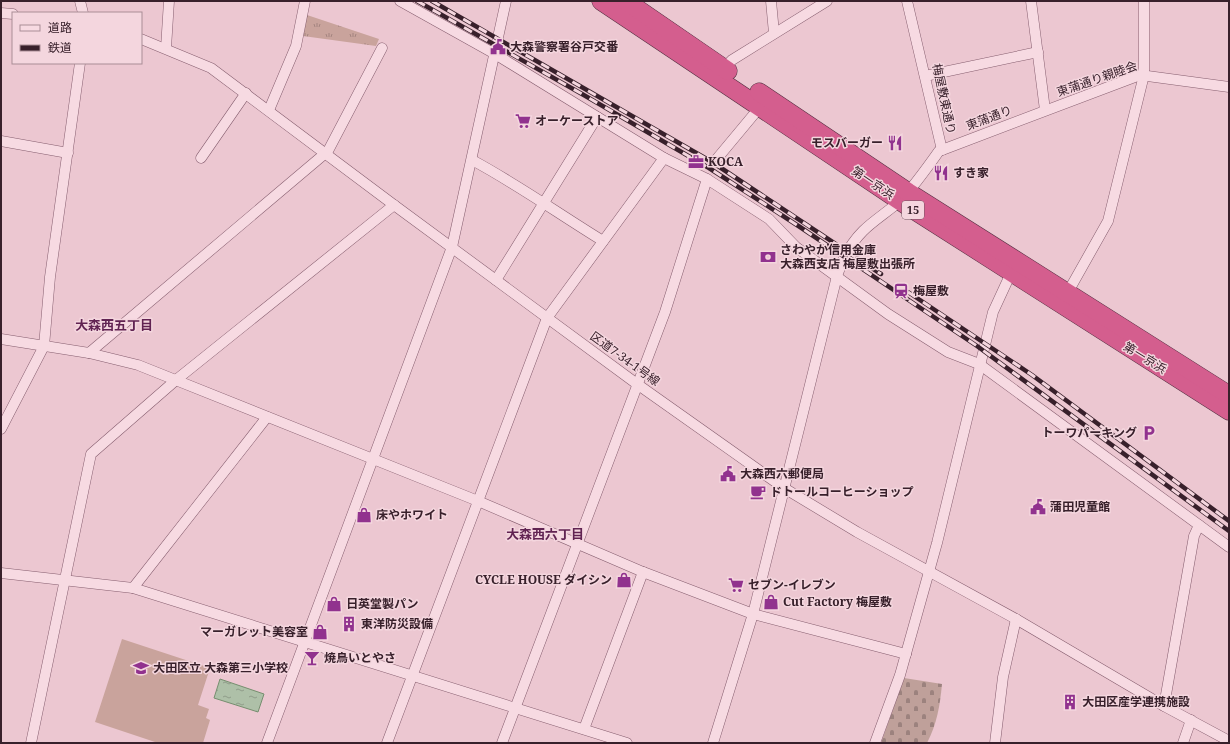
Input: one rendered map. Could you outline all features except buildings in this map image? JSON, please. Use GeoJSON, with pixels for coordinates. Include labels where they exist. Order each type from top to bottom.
{"type":"FeatureCollection","features":[{"type":"Feature","properties":{"kind":"highway","name":"第一京浜"},"geometry":{"type":"LineString","coordinates":[[601,1],[760,107],[904,196],[1068,292],[1229,394]]}},
{"type":"Feature","properties":{"kind":"highway","name":"第一京浜"},"geometry":{"type":"LineString","coordinates":[[626,1],[724,68],[1011,274],[1229,411]]}},
{"type":"Feature","properties":{"kind":"street"},"geometry":{"type":"LineString","coordinates":[[80,1],[83,12]]}},
{"type":"Feature","properties":{"kind":"street"},"geometry":{"type":"LineString","coordinates":[[166,48],[169,1]]}},
{"type":"Feature","properties":{"kind":"street"},"geometry":{"type":"LineString","coordinates":[[268,110],[296,46],[305,1]]}},
{"type":"Feature","properties":{"kind":"street"},"geometry":{"type":"LineString","coordinates":[[400,1],[495,54],[664,158],[707,179],[769,219],[796,247],[837,276],[859,294],[930,341],[953,354],[979,364],[1229,547]]}},
{"type":"Feature","properties":{"kind":"street"},"geometry":{"type":"LineString","coordinates":[[267,743],[452,247],[506,1]]}},
{"type":"Feature","properties":{"kind":"street"},"geometry":{"type":"LineString","coordinates":[[771,1],[774,33]]}},
{"type":"Feature","properties":{"kind":"street"},"geometry":{"type":"LineString","coordinates":[[724,68],[732,60],[827,1]]}},
{"type":"Feature","properties":{"kind":"street","name":"梅屋敷東通り"},"geometry":{"type":"LineString","coordinates":[[713,743],[753,614],[841,263],[850,246],[862,232],[904,196],[939,151],[942,150],[907,1]]}},
{"type":"Feature","properties":{"kind":"street"},"geometry":{"type":"LineString","coordinates":[[1031,1],[1045,110]]}},
{"type":"Feature","properties":{"kind":"street"},"geometry":{"type":"LineString","coordinates":[[1068,292],[1108,220],[1144,75],[1144,1]]}},
{"type":"Feature","properties":{"kind":"street"},"geometry":{"type":"LineString","coordinates":[[1,13],[12,14]]}},
{"type":"Feature","properties":{"kind":"street","name":"区道7-34-1号線"},"geometry":{"type":"LineString","coordinates":[[142,39],[166,48],[211,68],[637,384],[784,488],[928,572],[1016,619],[1164,706],[1229,741]]}},
{"type":"Feature","properties":{"kind":"street"},"geometry":{"type":"LineString","coordinates":[[89,353],[328,151],[382,48]]}},
{"type":"Feature","properties":{"kind":"street"},"geometry":{"type":"LineString","coordinates":[[925,76],[1038,52]]}},
{"type":"Feature","properties":{"kind":"street"},"geometry":{"type":"LineString","coordinates":[[1,429],[44,346],[50,276],[80,64]]}},
{"type":"Feature","properties":{"kind":"street","name":"東蒲通り親睦会"},"geometry":{"type":"LineString","coordinates":[[1045,110],[1144,75],[1229,87]]}},
{"type":"Feature","properties":{"kind":"street"},"geometry":{"type":"LineString","coordinates":[[201,158],[246,93]]}},
{"type":"Feature","properties":{"kind":"street"},"geometry":{"type":"LineString","coordinates":[[716,161],[760,107]]}},
{"type":"Feature","properties":{"kind":"street","name":"東蒲通り"},"geometry":{"type":"LineString","coordinates":[[942,150],[1045,110]]}},
{"type":"Feature","properties":{"kind":"street"},"geometry":{"type":"LineString","coordinates":[[496,280],[597,117]]}},
{"type":"Feature","properties":{"kind":"street"},"geometry":{"type":"LineString","coordinates":[[1,142],[68,152]]}},
{"type":"Feature","properties":{"kind":"street"},"geometry":{"type":"LineString","coordinates":[[387,743],[547,318],[664,158]]}},
{"type":"Feature","properties":{"kind":"street"},"geometry":{"type":"LineString","coordinates":[[472,160],[508,179],[543,204],[603,242]]}},
{"type":"Feature","properties":{"kind":"street"},"geometry":{"type":"LineString","coordinates":[[502,743],[665,312],[707,179]]}},
{"type":"Feature","properties":{"kind":"street"},"geometry":{"type":"LineString","coordinates":[[31,743],[91,454],[176,380],[394,205]]}},
{"type":"Feature","properties":{"kind":"street"},"geometry":{"type":"LineString","coordinates":[[874,743],[906,654],[937,543],[979,364],[993,312],[1011,274]]}},
{"type":"Feature","properties":{"kind":"street"},"geometry":{"type":"LineString","coordinates":[[1,339],[89,353],[138,365],[478,502],[643,572],[753,614],[906,654]]}},
{"type":"Feature","properties":{"kind":"street"},"geometry":{"type":"LineString","coordinates":[[133,588],[267,417]]}},
{"type":"Feature","properties":{"kind":"street"},"geometry":{"type":"LineString","coordinates":[[1164,706],[1194,536],[1199,525]]}},
{"type":"Feature","properties":{"kind":"street"},"geometry":{"type":"LineString","coordinates":[[584,729],[643,572]]}},
{"type":"Feature","properties":{"kind":"street"},"geometry":{"type":"LineString","coordinates":[[1,574],[133,588],[627,743]]}},
{"type":"Feature","properties":{"kind":"street"},"geometry":{"type":"LineString","coordinates":[[995,743],[1003,677],[1016,619]]}},
{"type":"Feature","properties":{"kind":"street"},"geometry":{"type":"LineString","coordinates":[[1183,743],[1191,720]]}},
{"type":"Feature","properties":{"kind":"green space"},"geometry":{"type":"Polygon","coordinates":[[[307,15],[379,39],[376,46],[303,36],[307,15]]]}},
{"type":"Feature","properties":{"kind":"green space"},"geometry":{"type":"Polygon","coordinates":[[[122,639],[210,668],[198,705],[209,709],[206,718],[210,720],[203,743],[158,743],[95,722],[122,639]]]}},
{"type":"Feature","properties":{"kind":"green space"},"geometry":{"type":"Polygon","coordinates":[[[904,678],[942,684],[936,722],[927,743],[881,743],[904,678]]]}},
{"type":"Feature","properties":{"kind":"water"},"geometry":{"type":"Polygon","coordinates":[[[220,679],[264,694],[258,712],[214,698],[220,679]]]}},
{"type":"Feature","properties":{"kind":"railway"},"geometry":{"type":"LineString","coordinates":[[417,1],[709,168],[800,227],[977,346],[1229,531]]}},
{"type":"Feature","properties":{"kind":"railway"},"geometry":{"type":"LineString","coordinates":[[432,1],[712,162],[881,274]]}},
{"type":"Feature","properties":{"kind":"railway"},"geometry":{"type":"LineString","coordinates":[[908,292],[1032,375],[1229,521]]}},
{"type":"Feature","properties":{"kind":"place","name":"大森警察署谷戸交番"},"geometry":{"type":"Point","coordinates":[498,47]}},
{"type":"Feature","properties":{"kind":"place","name":"オーケーストア"},"geometry":{"type":"Point","coordinates":[523,121]}},
{"type":"Feature","properties":{"kind":"place","name":"モスバーガー"},"geometry":{"type":"Point","coordinates":[895,143]}},
{"type":"Feature","properties":{"kind":"place","name":"KOCA"},"geometry":{"type":"Point","coordinates":[696,162]}},
{"type":"Feature","properties":{"kind":"place","name":"すき家"},"geometry":{"type":"Point","coordinates":[941,173]}},
{"type":"Feature","properties":{"kind":"place","name":"さわやか信用金庫 大森西支店 梅屋敷出張所"},"geometry":{"type":"Point","coordinates":[768,257]}},
{"type":"Feature","properties":{"kind":"place","name":"梅屋敷"},"geometry":{"type":"Point","coordinates":[901,291]}},
{"type":"Feature","properties":{"kind":"place","name":"トーワパーキング"},"geometry":{"type":"Point","coordinates":[1149,433]}},
{"type":"Feature","properties":{"kind":"place","name":"大森西六郵便局"},"geometry":{"type":"Point","coordinates":[728,474]}},
{"type":"Feature","properties":{"kind":"place","name":"ドトールコーヒーショップ"},"geometry":{"type":"Point","coordinates":[758,492]}},
{"type":"Feature","properties":{"kind":"place","name":"蒲田児童館"},"geometry":{"type":"Point","coordinates":[1038,507]}},
{"type":"Feature","properties":{"kind":"place","name":"床やホワイト"},"geometry":{"type":"Point","coordinates":[364,515]}},
{"type":"Feature","properties":{"kind":"place","name":"CYCLE HOUSE ダイシン"},"geometry":{"type":"Point","coordinates":[624,580]}},
{"type":"Feature","properties":{"kind":"place","name":"セブン-イレブン"},"geometry":{"type":"Point","coordinates":[736,585]}},
{"type":"Feature","properties":{"kind":"place","name":"Cut Factory 梅屋敷"},"geometry":{"type":"Point","coordinates":[771,602]}},
{"type":"Feature","properties":{"kind":"place","name":"日英堂製パン"},"geometry":{"type":"Point","coordinates":[334,604]}},
{"type":"Feature","properties":{"kind":"place","name":"東洋防災設備"},"geometry":{"type":"Point","coordinates":[349,624]}},
{"type":"Feature","properties":{"kind":"place","name":"マーガレット美容室"},"geometry":{"type":"Point","coordinates":[320,632]}},
{"type":"Feature","properties":{"kind":"place","name":"焼鳥いとやさ"},"geometry":{"type":"Point","coordinates":[312,658]}},
{"type":"Feature","properties":{"kind":"place","name":"大田区立 大森第三小学校"},"geometry":{"type":"Point","coordinates":[141,668]}},
{"type":"Feature","properties":{"kind":"place","name":"大田区産学連携施設"},"geometry":{"type":"Point","coordinates":[1070,702]}},
{"type":"Feature","properties":{"kind":"district","name":"大森西五丁目"},"geometry":{"type":"Point","coordinates":[114,325]}},
{"type":"Feature","properties":{"kind":"district","name":"大森西六丁目"},"geometry":{"type":"Point","coordinates":[545,534]}}]}
